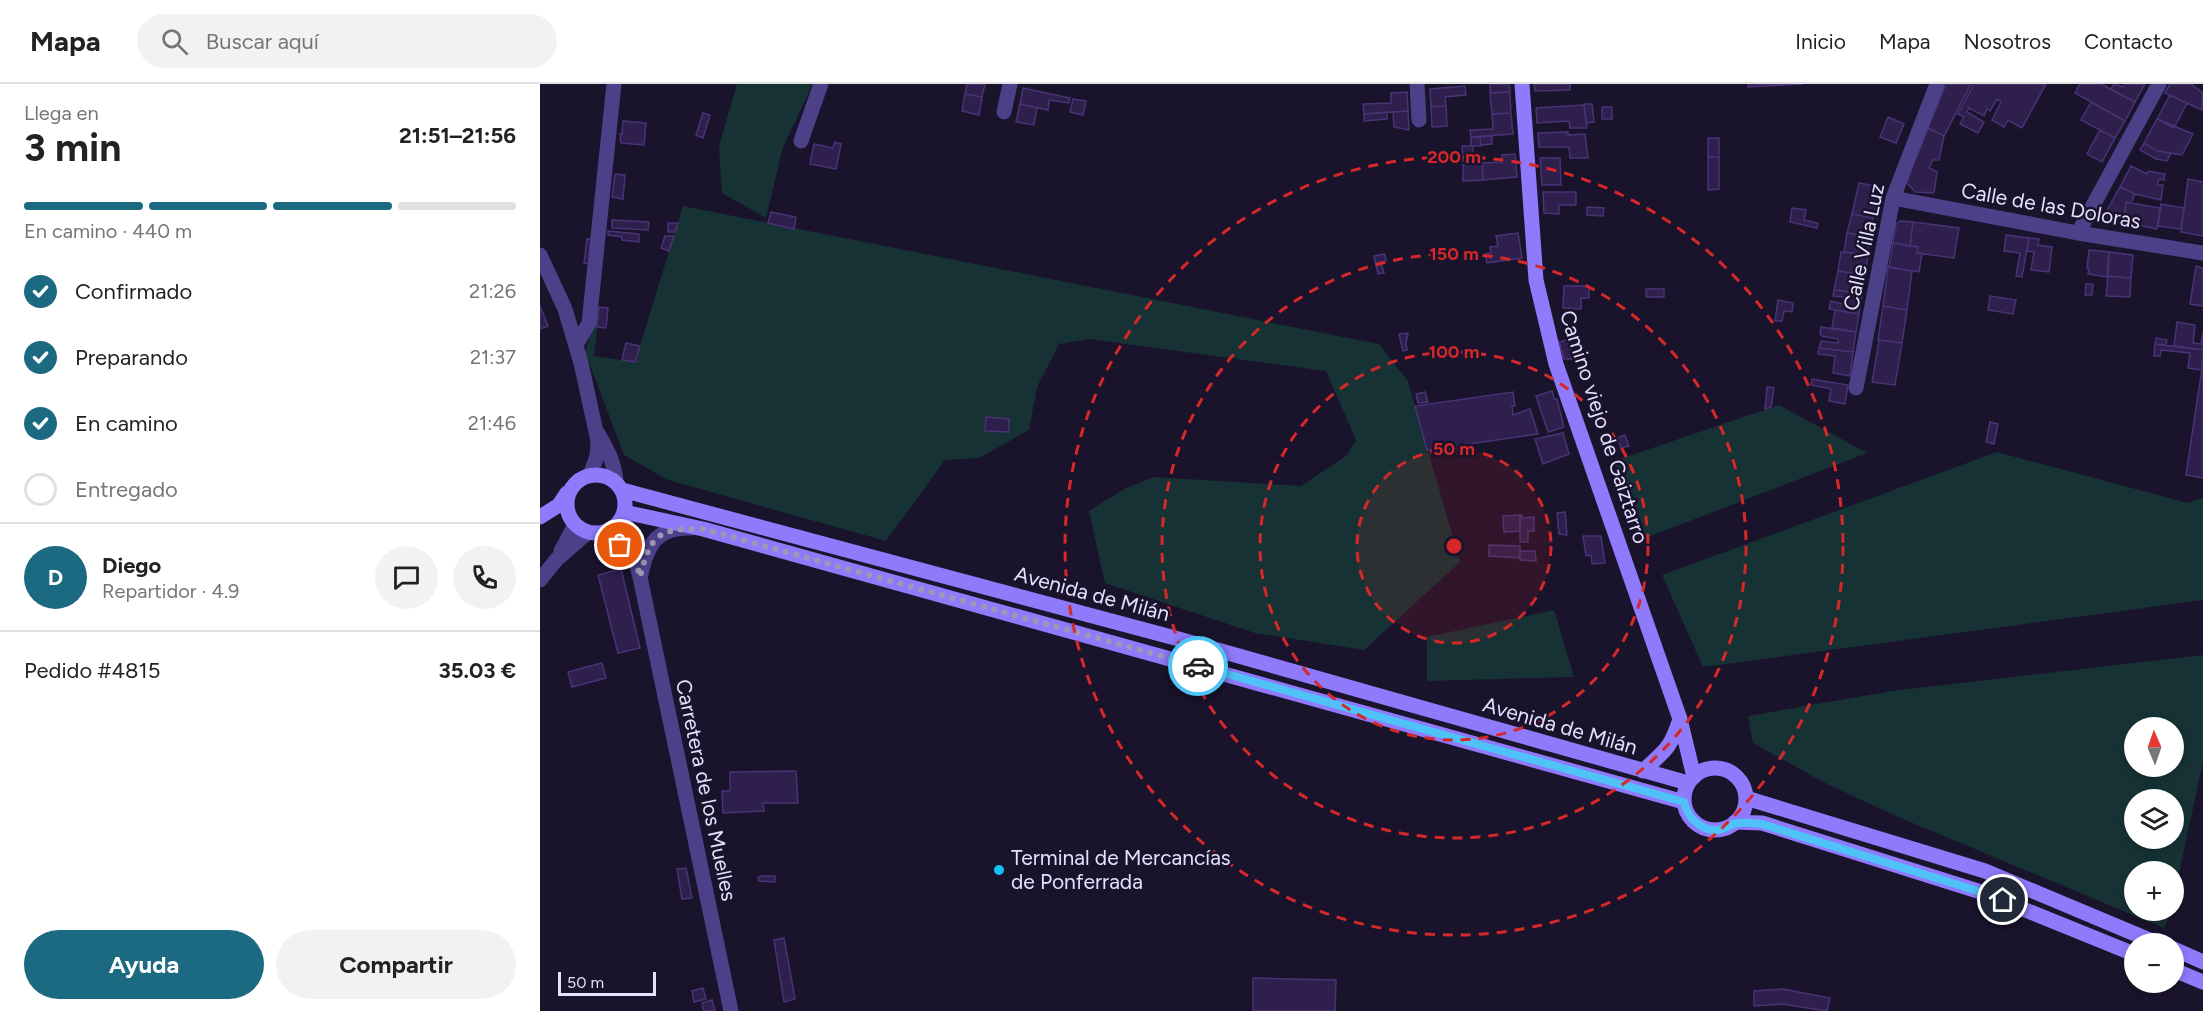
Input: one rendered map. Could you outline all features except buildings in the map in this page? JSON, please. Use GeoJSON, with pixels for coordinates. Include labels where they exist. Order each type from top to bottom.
{"type":"FeatureCollection","features":[{"type":"Feature","properties":{"kind":"street"},"geometry":{"type":"LineString","coordinates":[[576,345],[590,323],[614,84]]}},
{"type":"Feature","properties":{"kind":"street"},"geometry":{"type":"LineString","coordinates":[[801,141],[821,84]]}},
{"type":"Feature","properties":{"kind":"street"},"geometry":{"type":"LineString","coordinates":[[1004,112],[1010,84]]}},
{"type":"Feature","properties":{"kind":"street"},"geometry":{"type":"LineString","coordinates":[[1417,84],[1419,120]]}},
{"type":"Feature","properties":{"kind":"street","name":"Camino viejo de Gaiztarro"},"geometry":{"type":"LineString","coordinates":[[1522,84],[1536,280],[1557,363],[1680,719],[1691,780]]}},
{"type":"Feature","properties":{"kind":"street","name":"Calle Villa Luz"},"geometry":{"type":"LineString","coordinates":[[1856,388],[1893,198],[1937,84]]}},
{"type":"Feature","properties":{"kind":"street"},"geometry":{"type":"LineString","coordinates":[[2078,233],[2159,84]]}},
{"type":"Feature","properties":{"kind":"street","name":"Calle de las Doloras"},"geometry":{"type":"LineString","coordinates":[[1893,198],[2078,233],[2203,253]]}},
{"type":"Feature","properties":{"kind":"street"},"geometry":{"type":"LineString","coordinates":[[540,255],[566,309],[598,441],[597,456],[590,475]]}},
{"type":"Feature","properties":{"kind":"street"},"geometry":{"type":"LineString","coordinates":[[540,522],[609,530],[623,514],[625,502],[615,469],[607,448],[595,429]]}},
{"type":"Feature","properties":{"kind":"street"},"geometry":{"type":"LineString","coordinates":[[540,517],[559,505],[578,480],[590,475],[603,475],[619,486]]}},
{"type":"Feature","properties":{"kind":"street","name":"Avenida de Milán"},"geometry":{"type":"LineString","coordinates":[[619,486],[1175,638],[1643,771],[1691,780]]}},
{"type":"Feature","properties":{"kind":"street"},"geometry":{"type":"LineString","coordinates":[[569,490],[566,505],[584,528],[620,545],[636,561]]}},
{"type":"Feature","properties":{"kind":"street","name":"Avenida de Milán"},"geometry":{"type":"LineString","coordinates":[[623,514],[703,529],[1684,802]]}},
{"type":"Feature","properties":{"kind":"street","name":"Carretera de los Muelles"},"geometry":{"type":"LineString","coordinates":[[623,514],[640,577],[731,1011]]}},
{"type":"Feature","properties":{"kind":"street"},"geometry":{"type":"LineString","coordinates":[[540,580],[584,528]]}},
{"type":"Feature","properties":{"kind":"street","name":"Carretera de los Muelles"},"geometry":{"type":"LineString","coordinates":[[640,577],[646,551],[659,535],[677,528],[703,529]]}},
{"type":"Feature","properties":{"kind":"street"},"geometry":{"type":"LineString","coordinates":[[1643,771],[1664,753],[1673,741],[1680,719]]}},
{"type":"Feature","properties":{"kind":"street","name":"Camino viejo de Gaiztarro"},"geometry":{"type":"LineString","coordinates":[[1685,738],[1711,768]]}},
{"type":"Feature","properties":{"kind":"street"},"geometry":{"type":"LineString","coordinates":[[1711,768],[1730,772],[1739,780],[1746,798],[1742,814],[1729,827],[1716,830],[1701,826],[1686,812],[1684,802],[1691,780],[1701,771],[1711,768]]}},
{"type":"Feature","properties":{"kind":"street"},"geometry":{"type":"LineString","coordinates":[[1746,798],[1985,871],[2133,933]]}},
{"type":"Feature","properties":{"kind":"street"},"geometry":{"type":"LineString","coordinates":[[1735,822],[1762,824],[1981,892],[2124,950]]}},
{"type":"Feature","properties":{"kind":"street"},"geometry":{"type":"LineString","coordinates":[[2184,953],[2203,962]]}},
{"type":"Feature","properties":{"kind":"street"},"geometry":{"type":"LineString","coordinates":[[2184,974],[2203,982]]}},
{"type":"Feature","properties":{"kind":"green space"},"geometry":{"type":"Polygon","coordinates":[[[737,84],[813,84],[783,147],[766,218],[722,193],[719,146],[737,84]]]}},
{"type":"Feature","properties":{"kind":"green space"},"geometry":{"type":"Polygon","coordinates":[[[683,206],[1379,344],[1408,381],[1460,562],[1364,650],[1255,633],[1105,583],[1089,511],[1126,488],[1154,477],[1301,486],[1346,456],[1356,440],[1326,371],[1089,339],[1059,344],[1037,387],[1029,430],[979,458],[945,460],[886,541],[668,480],[624,455],[585,352],[600,304],[594,356],[635,362],[683,206]]]}},
{"type":"Feature","properties":{"kind":"green space"},"geometry":{"type":"Polygon","coordinates":[[[1779,405],[1867,453],[1643,539],[1614,461],[1779,405]]]}},
{"type":"Feature","properties":{"kind":"green space"},"geometry":{"type":"Polygon","coordinates":[[[1997,452],[2188,503],[2203,498],[2203,600],[1703,667],[1662,575],[1997,452]]]}},
{"type":"Feature","properties":{"kind":"green space"},"geometry":{"type":"Polygon","coordinates":[[[1554,610],[1574,677],[1427,681],[1427,637],[1554,610]]]}},
{"type":"Feature","properties":{"kind":"green space"},"geometry":{"type":"Polygon","coordinates":[[[2203,655],[2203,762],[2182,861],[2124,861],[2124,911],[1896,816],[1825,783],[1753,743],[1748,716],[1892,691],[2203,655]]]}},
{"type":"Feature","properties":{"kind":"green space"},"geometry":{"type":"Polygon","coordinates":[[[2147,921],[2168,921],[2164,928],[2147,921]]]}},
{"type":"Feature","properties":{"kind":"way so far"},"geometry":{"type":"LineString","coordinates":[[620,545],[636,561],[640,577],[646,551],[659,535],[677,528],[703,529],[1198,666]]}},
{"type":"Feature","properties":{"kind":"place","name":"Terminal de Mercancías de Ponferrada"},"geometry":{"type":"Point","coordinates":[999,870]}},
{"type":"Feature","properties":{"kind":"route"},"geometry":{"type":"LineString","coordinates":[[1198,666],[1684,802],[1686,812],[1701,826],[1716,830],[1729,827],[1735,822],[1762,824],[2003,900]]}}]}
